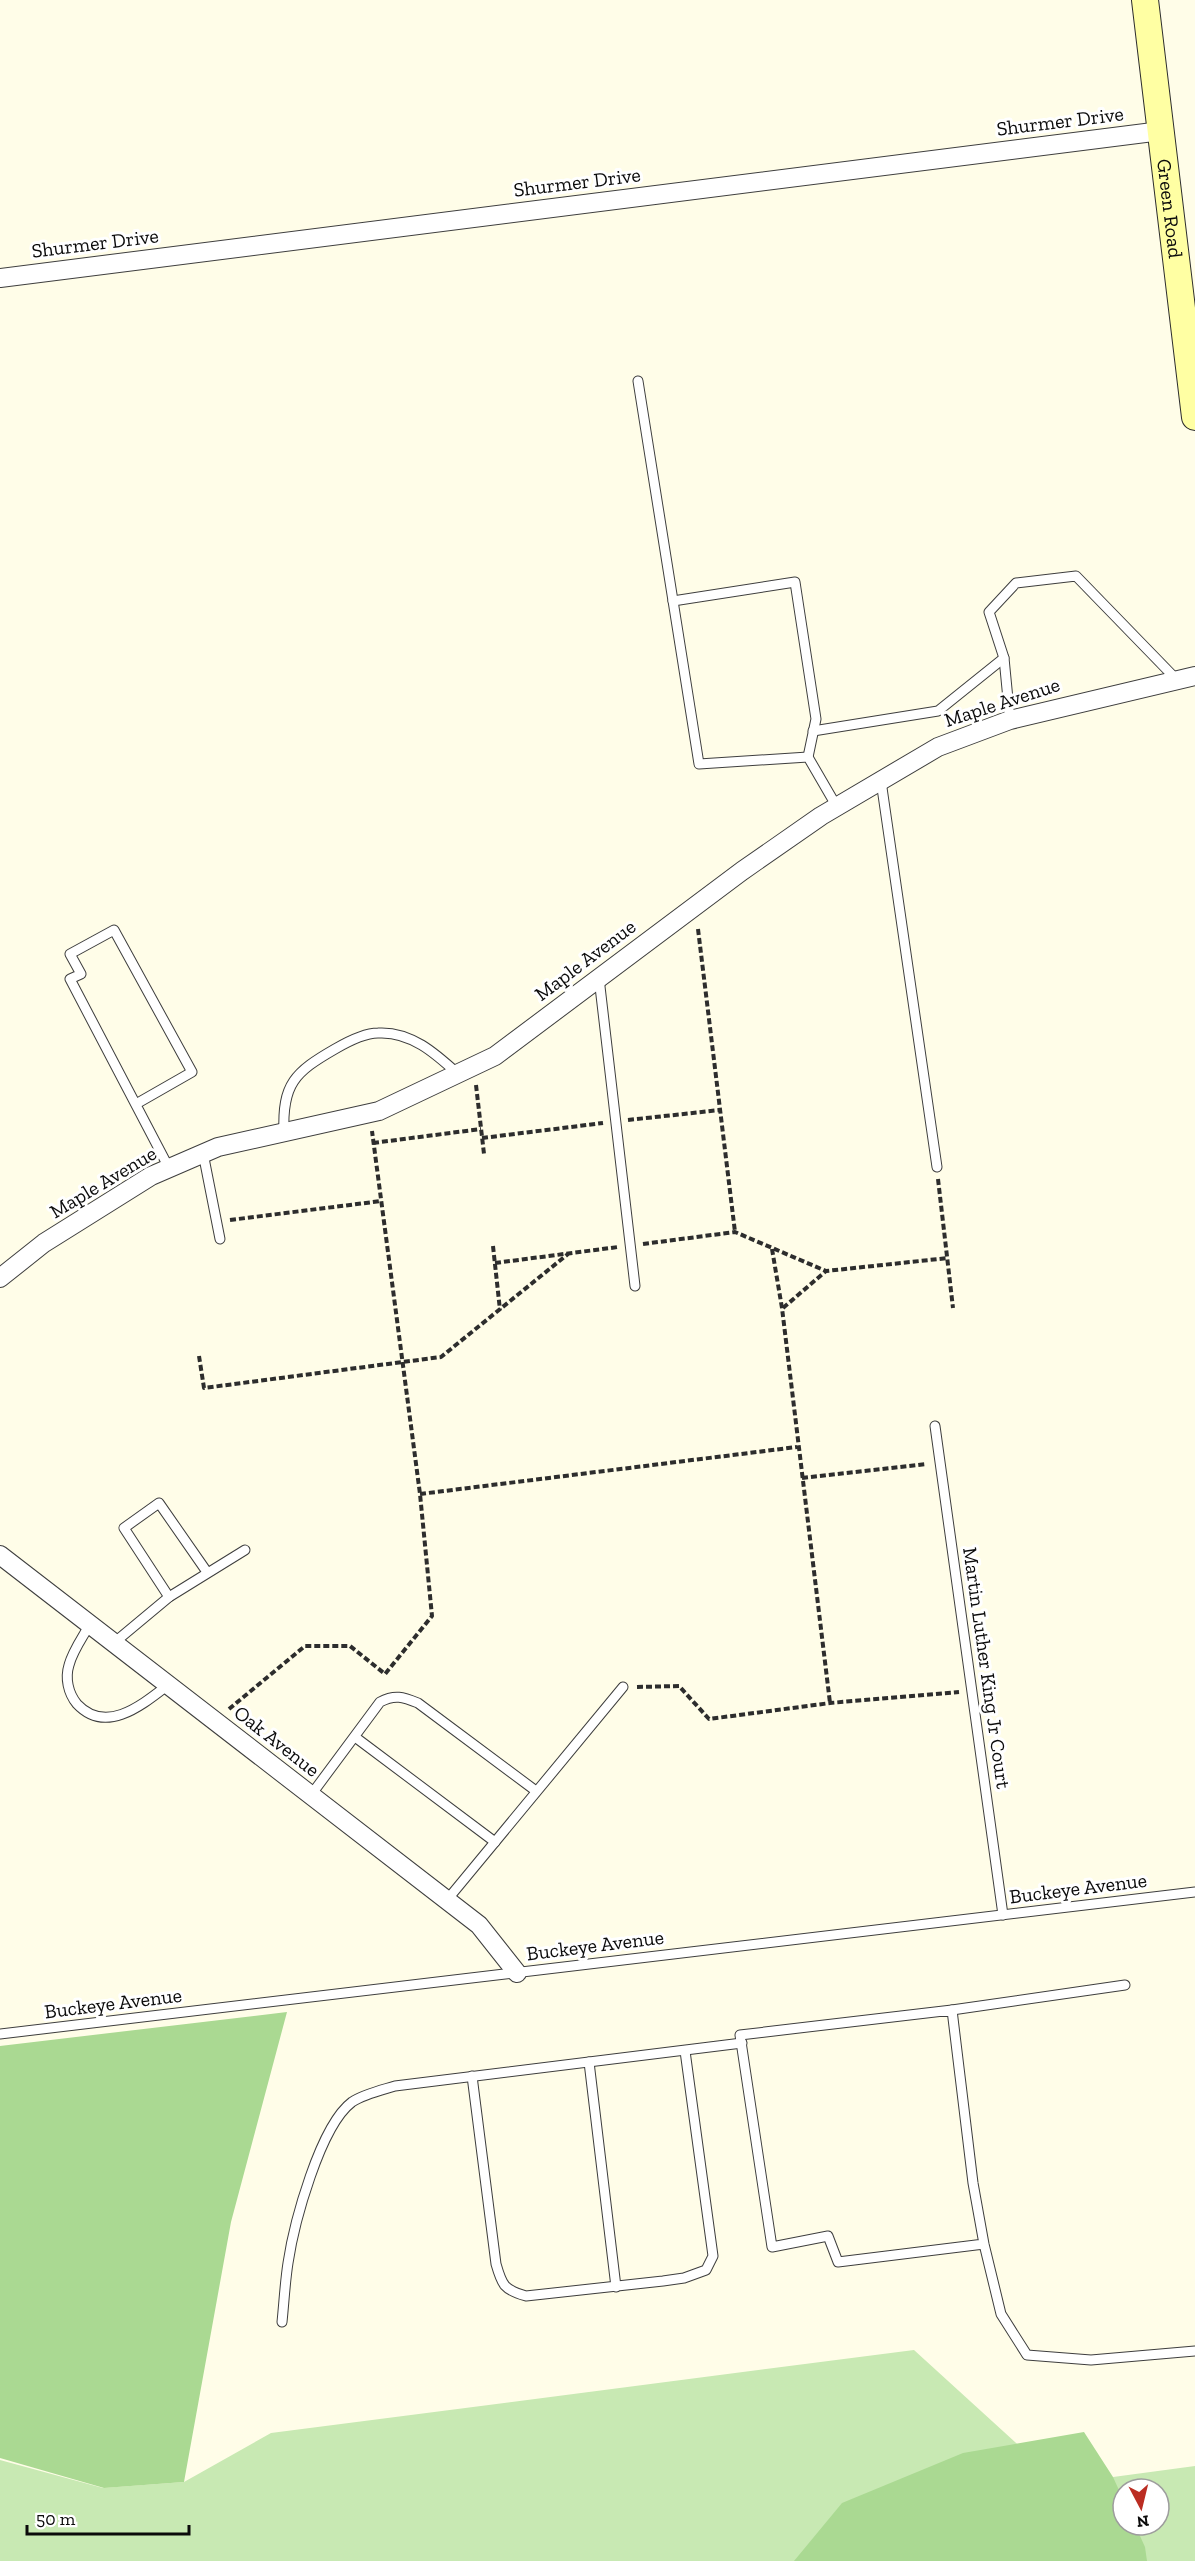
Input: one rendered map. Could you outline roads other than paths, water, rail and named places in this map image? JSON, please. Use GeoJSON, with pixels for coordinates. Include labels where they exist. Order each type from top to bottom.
{"type":"FeatureCollection","features":[{"type":"Feature","properties":{"kind":"main road","name":"Green Road"},"geometry":{"type":"LineString","coordinates":[[1145,0],[1195,417]]}},
{"type":"Feature","properties":{"kind":"street","name":"Shurmer Drive"},"geometry":{"type":"LineString","coordinates":[[0,278],[1161,131]]}},
{"type":"Feature","properties":{"kind":"street","name":"Maple Avenue"},"geometry":{"type":"LineString","coordinates":[[0,1278],[44,1243],[151,1176],[218,1147],[370,1113],[495,1056],[742,871],[837,807],[938,747],[1010,720],[1186,678]]}},
{"type":"Feature","properties":{"kind":"street","name":"Oak Avenue"},"geometry":{"type":"LineString","coordinates":[[0,1554],[447,1899],[479,1925],[517,1973]]}},
{"type":"Feature","properties":{"kind":"lane"},"geometry":{"type":"LineString","coordinates":[[638,381],[699,764],[808,757]]}},
{"type":"Feature","properties":{"kind":"lane"},"geometry":{"type":"LineString","coordinates":[[1010,720],[1004,658],[989,612],[1016,583],[1076,576],[1186,678]]}},
{"type":"Feature","properties":{"kind":"lane"},"geometry":{"type":"LineString","coordinates":[[673,601],[795,582],[816,719],[808,757],[837,807]]}},
{"type":"Feature","properties":{"kind":"lane"},"geometry":{"type":"LineString","coordinates":[[813,731],[938,711],[1004,658]]}},
{"type":"Feature","properties":{"kind":"lane"},"geometry":{"type":"LineString","coordinates":[[881,781],[937,1167]]}},
{"type":"Feature","properties":{"kind":"lane"},"geometry":{"type":"LineString","coordinates":[[136,1104],[192,1072],[114,930],[70,954],[81,974],[70,979],[136,1104],[170,1168]]}},
{"type":"Feature","properties":{"kind":"lane"},"geometry":{"type":"LineString","coordinates":[[599,978],[635,1286]]}},
{"type":"Feature","properties":{"kind":"lane"},"geometry":{"type":"LineString","coordinates":[[284,1132],[285,1101],[299,1074],[305,1066],[348,1042],[378,1032],[406,1038],[429,1048],[466,1070]]}},
{"type":"Feature","properties":{"kind":"lane"},"geometry":{"type":"LineString","coordinates":[[204,1153],[220,1239]]}},
{"type":"Feature","properties":{"kind":"lane","name":"Martin Luther King Jr Court"},"geometry":{"type":"LineString","coordinates":[[935,1426],[1003,1915]]}},
{"type":"Feature","properties":{"kind":"lane"},"geometry":{"type":"LineString","coordinates":[[169,1597],[124,1528],[159,1503],[207,1572]]}},
{"type":"Feature","properties":{"kind":"lane"},"geometry":{"type":"LineString","coordinates":[[115,1642],[169,1597],[245,1550]]}},
{"type":"Feature","properties":{"kind":"lane"},"geometry":{"type":"LineString","coordinates":[[90,1624],[68,1667],[67,1685],[72,1698],[85,1713],[103,1719],[125,1713],[148,1700],[168,1684]]}},
{"type":"Feature","properties":{"kind":"lane"},"geometry":{"type":"LineString","coordinates":[[447,1899],[623,1687]]}},
{"type":"Feature","properties":{"kind":"lane"},"geometry":{"type":"LineString","coordinates":[[311,1795],[380,1702],[392,1696],[418,1703],[536,1791]]}},
{"type":"Feature","properties":{"kind":"lane"},"geometry":{"type":"LineString","coordinates":[[355,1737],[495,1842]]}},
{"type":"Feature","properties":{"kind":"lane","name":"Buckeye Avenue"},"geometry":{"type":"LineString","coordinates":[[0,2034],[1195,1893]]}},
{"type":"Feature","properties":{"kind":"lane"},"geometry":{"type":"LineString","coordinates":[[984,2244],[838,2262],[828,2236],[772,2247],[740,2036],[952,2010],[1125,1985]]}},
{"type":"Feature","properties":{"kind":"lane"},"geometry":{"type":"LineString","coordinates":[[952,2010],[973,2183],[984,2244],[1001,2314],[1027,2355],[1091,2360],[1195,2351]]}},
{"type":"Feature","properties":{"kind":"lane"},"geometry":{"type":"LineString","coordinates":[[282,2322],[288,2261],[320,2149],[339,2117],[352,2102],[395,2086],[742,2043]]}},
{"type":"Feature","properties":{"kind":"lane"},"geometry":{"type":"LineString","coordinates":[[472,2076],[496,2264],[501,2282],[510,2292],[526,2296],[616,2287],[684,2278],[706,2270],[713,2256],[685,2051]]}},
{"type":"Feature","properties":{"kind":"lane"},"geometry":{"type":"LineString","coordinates":[[589,2062],[616,2287]]}}]}
